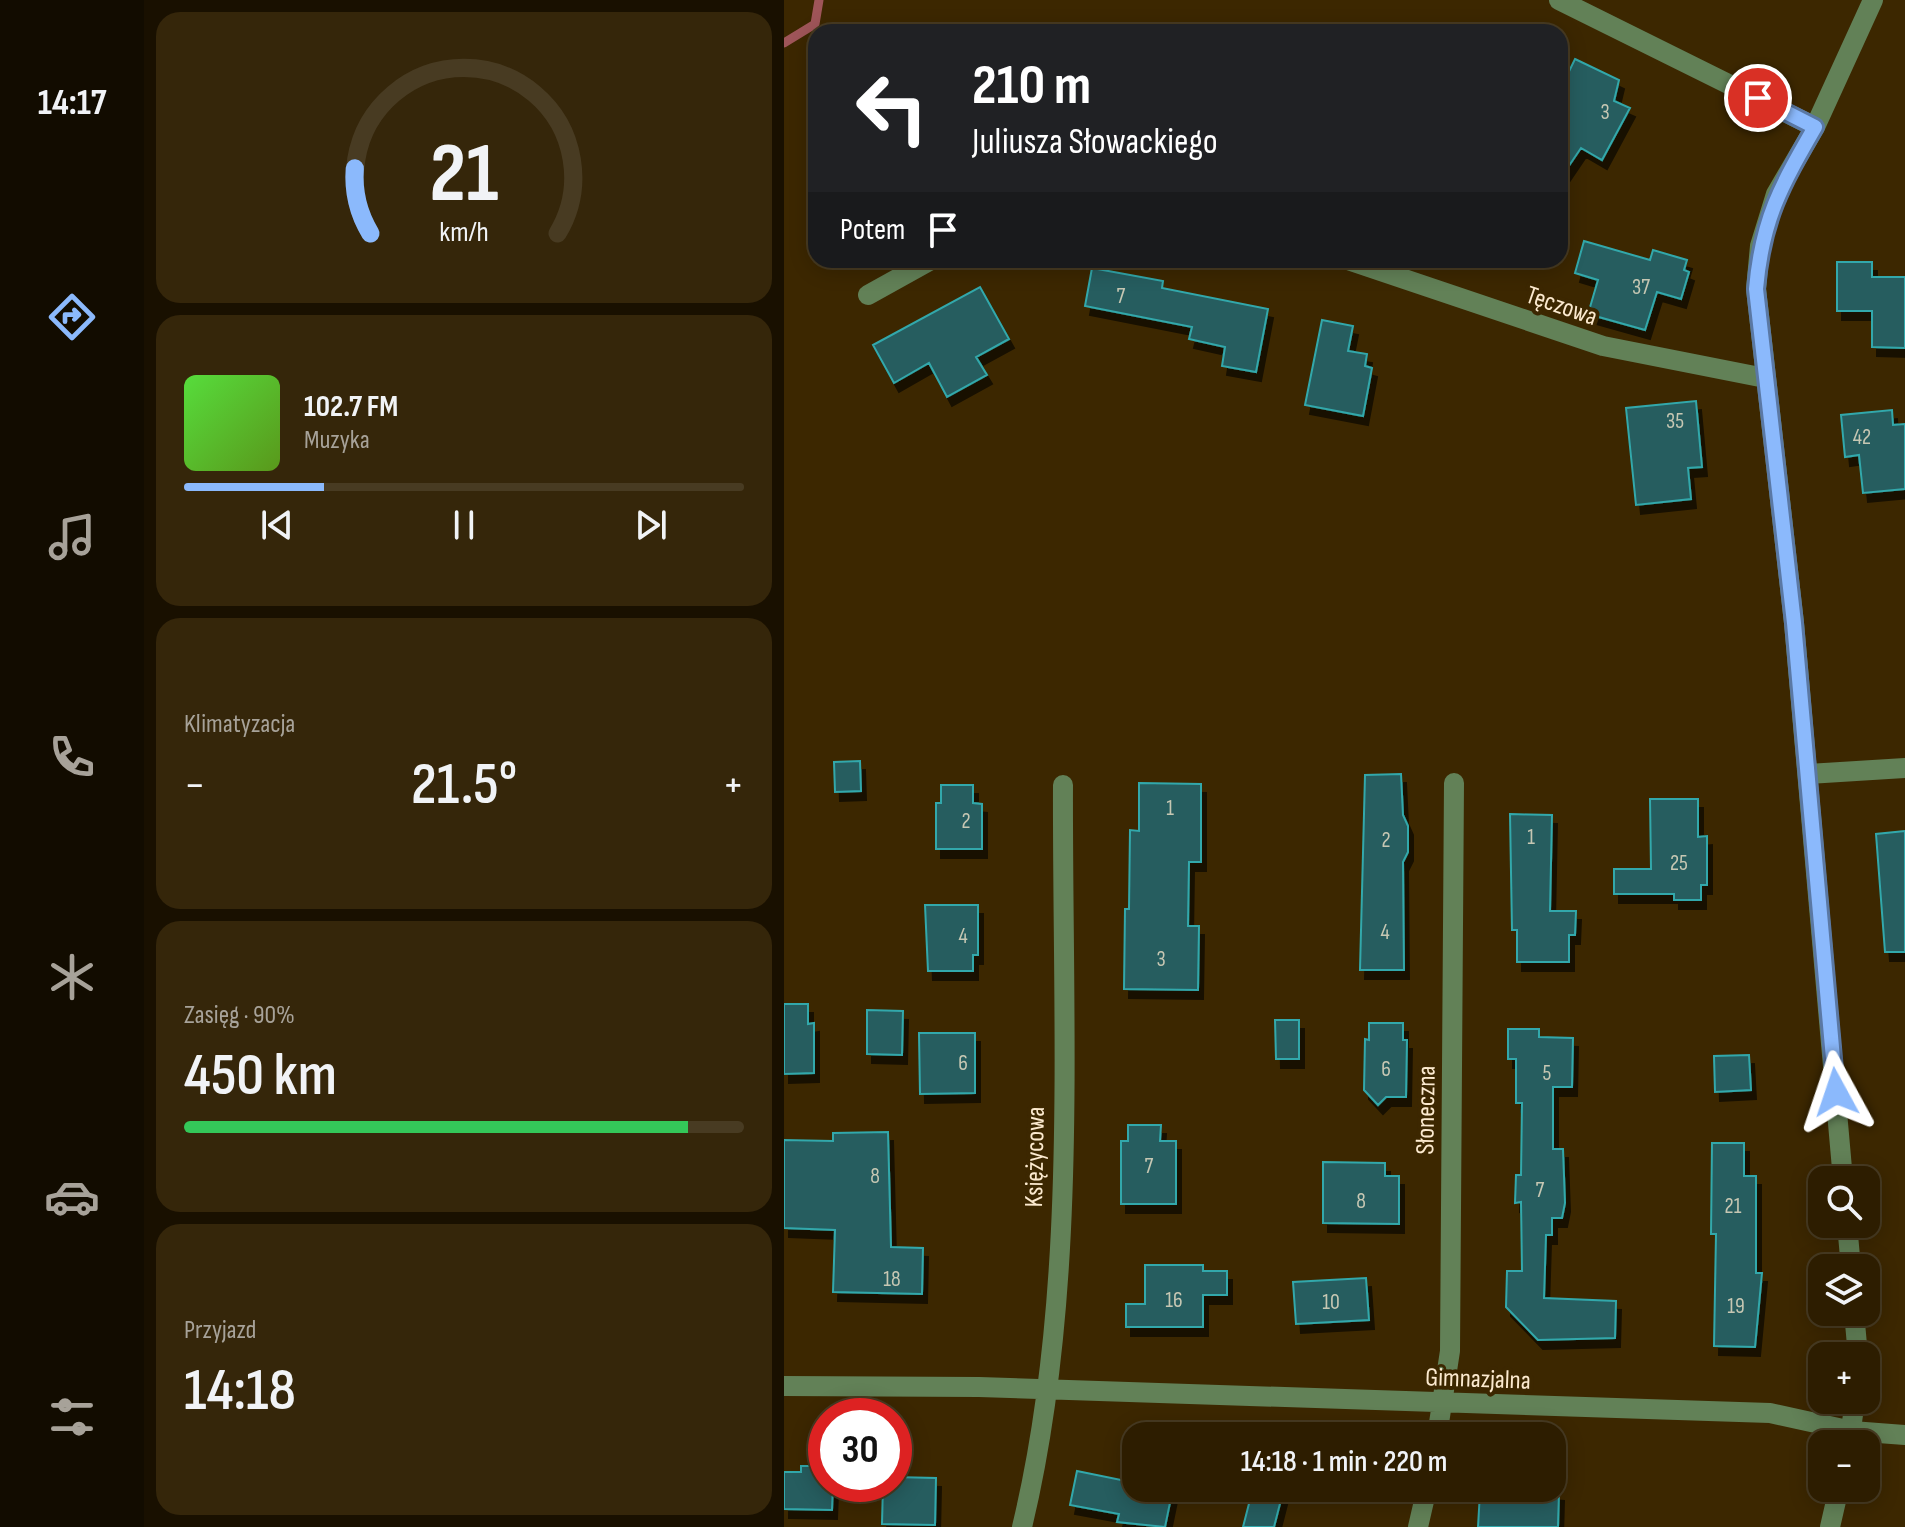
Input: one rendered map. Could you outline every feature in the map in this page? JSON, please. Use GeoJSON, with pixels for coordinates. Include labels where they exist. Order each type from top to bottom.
{"type":"FeatureCollection","features":[{"type":"Feature","properties":{"kind":"street"},"geometry":{"type":"LineString","coordinates":[[1559,0],[1815,127]]}},
{"type":"Feature","properties":{"kind":"street"},"geometry":{"type":"LineString","coordinates":[[1842,1166],[1808,774],[1756,289],[1760,246],[1776,194],[1815,127],[1873,0]]}},
{"type":"Feature","properties":{"kind":"street"},"geometry":{"type":"LineString","coordinates":[[868,295],[917,268]]}},
{"type":"Feature","properties":{"kind":"street","name":"Tęczowa"},"geometry":{"type":"LineString","coordinates":[[1372,268],[1603,346],[1765,378]]}},
{"type":"Feature","properties":{"kind":"street"},"geometry":{"type":"LineString","coordinates":[[1808,774],[1905,768]]}},
{"type":"Feature","properties":{"kind":"street","name":"Słoneczna"},"geometry":{"type":"LineString","coordinates":[[1439,1422],[1450,1351],[1454,783]]}},
{"type":"Feature","properties":{"kind":"street","name":"Księżycowa"},"geometry":{"type":"LineString","coordinates":[[1022,1527],[1041,1447],[1054,1335],[1061,1144],[1063,785]]}},
{"type":"Feature","properties":{"kind":"street","name":"Gimnazjalna"},"geometry":{"type":"LineString","coordinates":[[784,1386],[979,1387],[1770,1413],[1825,1430]]}},
{"type":"Feature","properties":{"kind":"street","name":"Gimnazjalna"},"geometry":{"type":"LineString","coordinates":[[1880,1436],[1905,1435]]}},
{"type":"Feature","properties":{"kind":"street"},"geometry":{"type":"LineString","coordinates":[[1418,1527],[1424,1502]]}},
{"type":"Feature","properties":{"kind":"street"},"geometry":{"type":"LineString","coordinates":[[1830,1527],[1836,1502]]}},
{"type":"Feature","properties":{"kind":"building"},"geometry":{"type":"Polygon","coordinates":[[[1575,59],[1619,80],[1614,101],[1630,108],[1602,160],[1581,148],[1568,167],[1568,73],[1575,59]]]}},
{"type":"Feature","properties":{"kind":"building"},"geometry":{"type":"Polygon","coordinates":[[[1584,241],[1650,260],[1653,250],[1687,260],[1684,270],[1689,272],[1681,299],[1657,292],[1645,330],[1588,314],[1598,280],[1575,273],[1584,241]]]}},
{"type":"Feature","properties":{"kind":"building"},"geometry":{"type":"Polygon","coordinates":[[[1837,262],[1872,262],[1872,277],[1905,277],[1905,348],[1872,347],[1872,311],[1837,311],[1837,262]]]}},
{"type":"Feature","properties":{"kind":"building"},"geometry":{"type":"Polygon","coordinates":[[[1092,268],[1163,281],[1162,288],[1268,309],[1256,372],[1222,366],[1225,347],[1189,339],[1192,327],[1085,306],[1092,268]]]}},
{"type":"Feature","properties":{"kind":"building"},"geometry":{"type":"Polygon","coordinates":[[[980,287],[1009,339],[976,357],[987,375],[947,397],[929,363],[894,383],[873,345],[980,287]]]}},
{"type":"Feature","properties":{"kind":"building"},"geometry":{"type":"Polygon","coordinates":[[[1322,320],[1353,326],[1348,351],[1367,354],[1365,366],[1372,368],[1363,416],[1305,405],[1322,320]]]}},
{"type":"Feature","properties":{"kind":"building"},"geometry":{"type":"Polygon","coordinates":[[[1696,401],[1702,467],[1688,468],[1691,499],[1636,505],[1626,408],[1696,401]]]}},
{"type":"Feature","properties":{"kind":"building"},"geometry":{"type":"Polygon","coordinates":[[[1892,410],[1893,425],[1905,424],[1905,489],[1863,493],[1859,455],[1845,457],[1841,415],[1892,410]]]}},
{"type":"Feature","properties":{"kind":"building"},"geometry":{"type":"Polygon","coordinates":[[[860,761],[861,791],[835,792],[834,762],[860,761]]]}},
{"type":"Feature","properties":{"kind":"building"},"geometry":{"type":"Polygon","coordinates":[[[1401,774],[1403,815],[1408,826],[1408,852],[1403,862],[1404,970],[1360,970],[1365,775],[1401,774]]]}},
{"type":"Feature","properties":{"kind":"building"},"geometry":{"type":"Polygon","coordinates":[[[1139,783],[1201,784],[1201,862],[1189,862],[1188,926],[1199,926],[1198,990],[1124,989],[1130,830],[1139,831],[1139,783]]]}},
{"type":"Feature","properties":{"kind":"building"},"geometry":{"type":"Polygon","coordinates":[[[941,785],[973,785],[973,803],[982,804],[982,849],[936,849],[936,803],[941,803],[941,785]]]}},
{"type":"Feature","properties":{"kind":"building"},"geometry":{"type":"Polygon","coordinates":[[[1650,799],[1698,799],[1698,837],[1707,836],[1707,885],[1701,885],[1701,900],[1674,900],[1674,894],[1614,894],[1614,869],[1651,869],[1650,799]]]}},
{"type":"Feature","properties":{"kind":"building"},"geometry":{"type":"Polygon","coordinates":[[[1510,814],[1552,815],[1550,911],[1576,911],[1575,935],[1569,935],[1569,962],[1517,962],[1517,930],[1512,930],[1510,814]]]}},
{"type":"Feature","properties":{"kind":"building"},"geometry":{"type":"Polygon","coordinates":[[[1905,831],[1905,952],[1885,952],[1876,834],[1905,831]]]}},
{"type":"Feature","properties":{"kind":"building"},"geometry":{"type":"Polygon","coordinates":[[[925,905],[978,905],[978,955],[973,955],[973,971],[928,971],[925,905]]]}},
{"type":"Feature","properties":{"kind":"building"},"geometry":{"type":"Polygon","coordinates":[[[784,1004],[808,1004],[808,1024],[814,1023],[814,1073],[784,1074],[784,1004]]]}},
{"type":"Feature","properties":{"kind":"building"},"geometry":{"type":"Polygon","coordinates":[[[867,1010],[903,1011],[902,1055],[867,1054],[867,1010]]]}},
{"type":"Feature","properties":{"kind":"building"},"geometry":{"type":"Polygon","coordinates":[[[1275,1020],[1299,1020],[1299,1059],[1276,1059],[1275,1020]]]}},
{"type":"Feature","properties":{"kind":"building"},"geometry":{"type":"Polygon","coordinates":[[[1369,1023],[1403,1023],[1403,1040],[1407,1040],[1406,1097],[1386,1097],[1378,1105],[1364,1090],[1365,1039],[1369,1040],[1369,1023]]]}},
{"type":"Feature","properties":{"kind":"building"},"geometry":{"type":"Polygon","coordinates":[[[1508,1029],[1539,1029],[1539,1037],[1573,1038],[1572,1087],[1553,1087],[1553,1149],[1563,1149],[1565,1203],[1562,1218],[1552,1218],[1552,1235],[1546,1235],[1544,1298],[1616,1301],[1615,1338],[1538,1340],[1506,1307],[1507,1271],[1522,1271],[1521,1202],[1515,1203],[1516,1175],[1521,1175],[1522,1103],[1516,1103],[1516,1059],[1508,1059],[1508,1029]]]}},
{"type":"Feature","properties":{"kind":"building"},"geometry":{"type":"Polygon","coordinates":[[[919,1033],[975,1033],[975,1093],[920,1094],[919,1033]]]}},
{"type":"Feature","properties":{"kind":"building"},"geometry":{"type":"Polygon","coordinates":[[[1749,1055],[1751,1090],[1715,1092],[1714,1056],[1749,1055]]]}},
{"type":"Feature","properties":{"kind":"building"},"geometry":{"type":"Polygon","coordinates":[[[1128,1125],[1161,1125],[1160,1141],[1176,1141],[1176,1204],[1121,1204],[1121,1141],[1128,1141],[1128,1125]]]}},
{"type":"Feature","properties":{"kind":"building"},"geometry":{"type":"Polygon","coordinates":[[[888,1132],[891,1247],[923,1248],[922,1294],[833,1292],[835,1230],[784,1228],[784,1140],[833,1141],[833,1133],[888,1132]]]}},
{"type":"Feature","properties":{"kind":"building"},"geometry":{"type":"Polygon","coordinates":[[[1712,1143],[1744,1143],[1744,1176],[1756,1176],[1756,1273],[1762,1273],[1755,1347],[1714,1346],[1716,1234],[1711,1234],[1712,1143]]]}},
{"type":"Feature","properties":{"kind":"building"},"geometry":{"type":"Polygon","coordinates":[[[1323,1162],[1385,1163],[1385,1176],[1399,1176],[1399,1224],[1323,1223],[1323,1162]]]}},
{"type":"Feature","properties":{"kind":"building"},"geometry":{"type":"Polygon","coordinates":[[[1145,1265],[1203,1265],[1203,1271],[1227,1271],[1227,1295],[1203,1295],[1203,1327],[1126,1327],[1126,1304],[1145,1304],[1145,1265]]]}},
{"type":"Feature","properties":{"kind":"building"},"geometry":{"type":"Polygon","coordinates":[[[1366,1278],[1369,1320],[1296,1324],[1293,1282],[1366,1278]]]}},
{"type":"Feature","properties":{"kind":"building"},"geometry":{"type":"Polygon","coordinates":[[[801,1466],[808,1466],[808,1502],[832,1502],[832,1510],[784,1509],[784,1472],[801,1472],[801,1466]]]}},
{"type":"Feature","properties":{"kind":"building"},"geometry":{"type":"Polygon","coordinates":[[[1077,1471],[1122,1480],[1122,1502],[1170,1502],[1165,1527],[1117,1522],[1119,1514],[1070,1505],[1077,1471]]]}},
{"type":"Feature","properties":{"kind":"building"},"geometry":{"type":"Polygon","coordinates":[[[912,1477],[936,1478],[935,1525],[882,1524],[883,1502],[912,1502],[912,1477]]]}},
{"type":"Feature","properties":{"kind":"building"},"geometry":{"type":"Polygon","coordinates":[[[1249,1502],[1280,1502],[1274,1527],[1243,1527],[1249,1502]]]}},
{"type":"Feature","properties":{"kind":"building"},"geometry":{"type":"Polygon","coordinates":[[[1479,1502],[1559,1502],[1558,1527],[1478,1527],[1479,1502]]]}},
{"type":"Feature","properties":{"kind":"waterway"},"geometry":{"type":"LineString","coordinates":[[815,24],[819,0]]}},
{"type":"Feature","properties":{"kind":"waterway"},"geometry":{"type":"LineString","coordinates":[[784,43],[808,28]]}},
{"type":"Feature","properties":{"kind":"route"},"geometry":{"type":"LineString","coordinates":[[1758,98],[1815,127],[1776,194],[1760,246],[1756,289],[1794,623],[1836,1092]]}}]}
